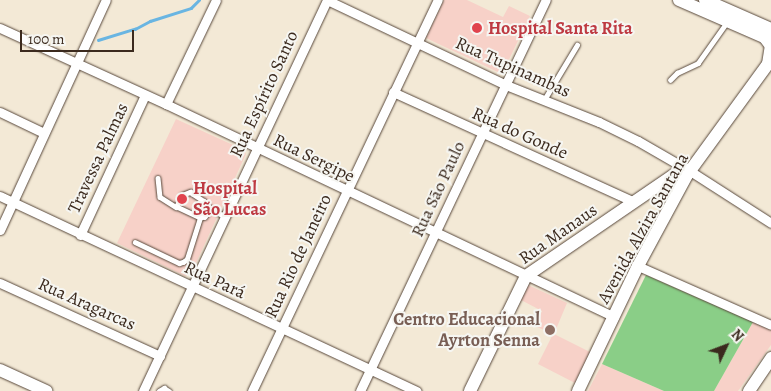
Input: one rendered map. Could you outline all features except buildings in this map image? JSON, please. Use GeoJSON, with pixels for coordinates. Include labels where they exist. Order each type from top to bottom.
{"type":"FeatureCollection","features":[{"type":"Feature","properties":{"kind":"main road"},"geometry":{"type":"LineString","coordinates":[[679,0],[769,36]]}},
{"type":"Feature","properties":{"kind":"main road"},"geometry":{"type":"LineString","coordinates":[[705,0],[769,36]]}},
{"type":"Feature","properties":{"kind":"main road","name":"Avenida Alzira Santana"},"geometry":{"type":"LineString","coordinates":[[578,391],[687,169],[769,64],[769,36]]}},
{"type":"Feature","properties":{"kind":"main road","name":"Rua Manaus"},"geometry":{"type":"LineString","coordinates":[[470,391],[526,276],[634,202],[687,169]]}},
{"type":"Feature","properties":{"kind":"main road"},"geometry":{"type":"LineString","coordinates":[[750,391],[771,358]]}},
{"type":"Feature","properties":{"kind":"main road"},"geometry":{"type":"LineString","coordinates":[[0,370],[39,389]]}},
{"type":"Feature","properties":{"kind":"street"},"geometry":{"type":"LineString","coordinates":[[166,104],[216,0]]}},
{"type":"Feature","properties":{"kind":"street","name":"Rua Tupinambas"},"geometry":{"type":"LineString","coordinates":[[327,0],[418,41],[506,85],[600,122],[638,141],[687,169],[771,223]]}},
{"type":"Feature","properties":{"kind":"street","name":"Rua Espírito Santo"},"geometry":{"type":"LineString","coordinates":[[142,391],[327,0]]}},
{"type":"Feature","properties":{"kind":"street","name":"Rua Rio de Janeiro"},"geometry":{"type":"LineString","coordinates":[[252,391],[438,0]]}},
{"type":"Feature","properties":{"kind":"street","name":"Rua São Paulo"},"geometry":{"type":"LineString","coordinates":[[360,391],[546,0]]}},
{"type":"Feature","properties":{"kind":"street"},"geometry":{"type":"LineString","coordinates":[[0,230],[104,1]]}},
{"type":"Feature","properties":{"kind":"street","name":"Rua Sergipe"},"geometry":{"type":"LineString","coordinates":[[0,28],[145,94],[346,192],[614,318]]}},
{"type":"Feature","properties":{"kind":"street","name":"Rua do Gonde"},"geometry":{"type":"LineString","coordinates":[[393,92],[634,202]]}},
{"type":"Feature","properties":{"kind":"street","name":"Travessa Palmas"},"geometry":{"type":"LineString","coordinates":[[80,235],[145,94]]}},
{"type":"Feature","properties":{"kind":"street"},"geometry":{"type":"LineString","coordinates":[[0,112],[44,133]]}},
{"type":"Feature","properties":{"kind":"street","name":"Rua Pará"},"geometry":{"type":"LineString","coordinates":[[0,196],[191,287],[417,391]]}},
{"type":"Feature","properties":{"kind":"street"},"geometry":{"type":"LineString","coordinates":[[638,266],[771,325]]}},
{"type":"Feature","properties":{"kind":"street","name":"Rua Aragarcas"},"geometry":{"type":"LineString","coordinates":[[0,283],[160,356]]}},
{"type":"Feature","properties":{"kind":"lane"},"geometry":{"type":"LineString","coordinates":[[670,80],[677,73],[698,63],[728,21]]}},
{"type":"Feature","properties":{"kind":"lane"},"geometry":{"type":"LineString","coordinates":[[544,100],[577,45]]}},
{"type":"Feature","properties":{"kind":"lane"},"geometry":{"type":"LineString","coordinates":[[158,178],[160,197],[176,207],[200,218],[205,217],[211,209]]}},
{"type":"Feature","properties":{"kind":"lane"},"geometry":{"type":"LineString","coordinates":[[176,207],[182,195],[190,192],[204,201],[211,209],[224,216]]}},
{"type":"Feature","properties":{"kind":"lane"},"geometry":{"type":"LineString","coordinates":[[135,242],[178,263],[183,262],[187,259],[200,218]]}},
{"type":"Feature","properties":{"kind":"lane"},"geometry":{"type":"LineString","coordinates":[[159,391],[164,388],[169,391]]}},
{"type":"Feature","properties":{"kind":"shaded area","name":"Hospital Santa Rita"},"geometry":{"type":"Polygon","coordinates":[[[444,0],[467,0],[503,17],[509,6],[530,16],[502,74],[426,38],[444,0]]]}},
{"type":"Feature","properties":{"kind":"shaded area","name":"Hospital São Lucas"},"geometry":{"type":"Polygon","coordinates":[[[176,119],[244,150],[246,154],[191,274],[185,276],[117,243],[176,119]]]}},
{"type":"Feature","properties":{"kind":"shaded area","name":"Centro Educacional Ayrton Senna"},"geometry":{"type":"Polygon","coordinates":[[[528,285],[567,303],[554,334],[590,352],[575,383],[538,364],[553,334],[535,326],[542,311],[521,300],[528,285]]]}},
{"type":"Feature","properties":{"kind":"shaded area"},"geometry":{"type":"Polygon","coordinates":[[[753,322],[771,330],[771,345],[738,391],[714,391],[753,322]]]}},
{"type":"Feature","properties":{"kind":"shaded area"},"geometry":{"type":"Polygon","coordinates":[[[602,364],[664,391],[588,391],[602,364]]]}},
{"type":"Feature","properties":{"kind":"green space"},"geometry":{"type":"Polygon","coordinates":[[[646,275],[753,322],[714,391],[664,391],[602,364],[646,275]]]}},
{"type":"Feature","properties":{"kind":"waterway"},"geometry":{"type":"LineString","coordinates":[[98,40],[135,29],[150,21],[191,8],[199,0]]}},
{"type":"Feature","properties":{"kind":"place","name":"Hospital Santa Rita"},"geometry":{"type":"Point","coordinates":[477,28]}},
{"type":"Feature","properties":{"kind":"place","name":"Hospital São Lucas"},"geometry":{"type":"Point","coordinates":[182,199]}},
{"type":"Feature","properties":{"kind":"place","name":"Centro Educacional Ayrton Senna"},"geometry":{"type":"Point","coordinates":[550,330]}}]}
